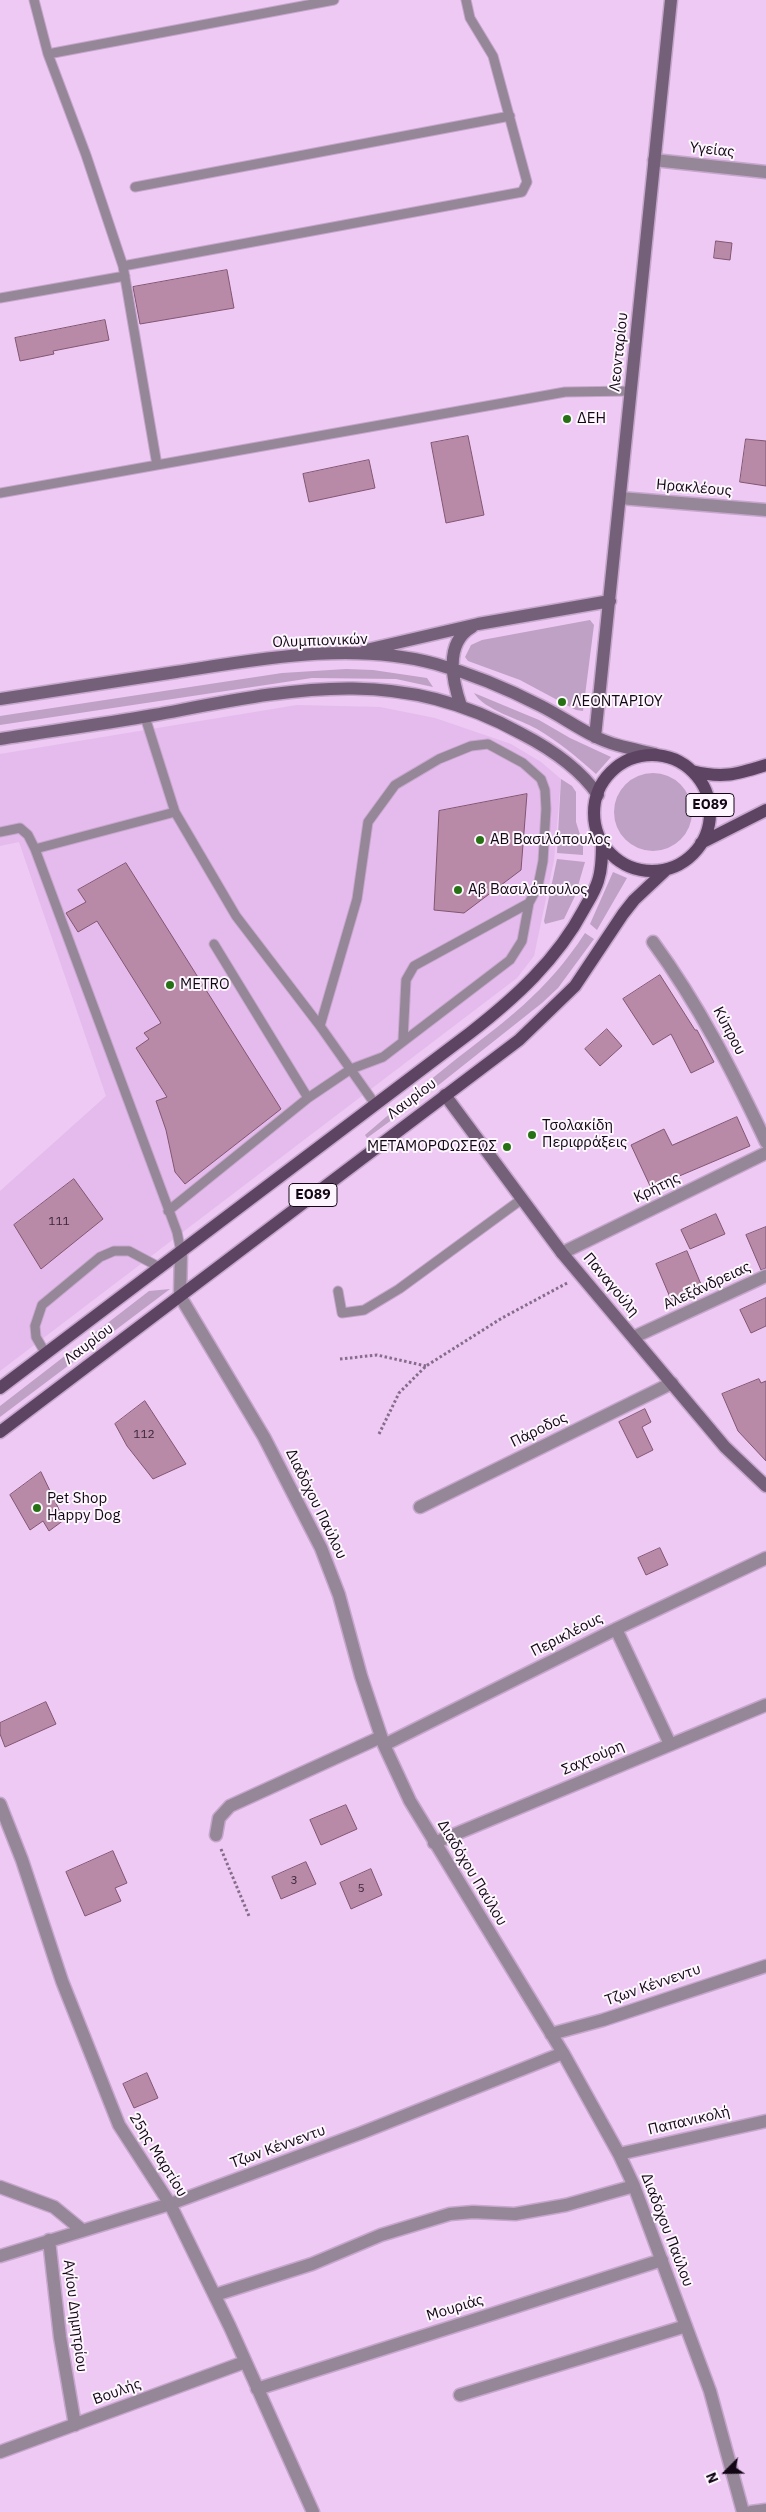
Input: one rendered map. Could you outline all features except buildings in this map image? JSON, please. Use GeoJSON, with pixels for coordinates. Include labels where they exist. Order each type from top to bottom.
{"type":"FeatureCollection","features":[{"type":"Feature","properties":{"kind":"main road","name":"Λαυρίου"},"geometry":{"type":"LineString","coordinates":[[0,1388],[501,1009],[551,960],[578,921],[598,883],[602,843],[595,814],[598,795],[607,778],[621,764],[656,754],[670,756],[692,771],[715,776],[741,773],[766,765]]}},
{"type":"Feature","properties":{"kind":"main road","name":"Λαυρίου"},"geometry":{"type":"LineString","coordinates":[[692,771],[707,795],[710,807],[710,821],[701,843]]}},
{"type":"Feature","properties":{"kind":"main road","name":"Λαυρίου"},"geometry":{"type":"LineString","coordinates":[[0,1432],[519,1040],[575,986],[634,900],[667,869],[686,859],[701,843],[766,810]]}},
{"type":"Feature","properties":{"kind":"main road","name":"Λαυρίου"},"geometry":{"type":"LineString","coordinates":[[602,843],[614,858],[630,868],[653,872],[667,869]]}},
{"type":"Feature","properties":{"kind":"street","name":"Λεονταρίου"},"geometry":{"type":"LineString","coordinates":[[595,737],[671,0]]}},
{"type":"Feature","properties":{"kind":"street","name":"Υγείας"},"geometry":{"type":"LineString","coordinates":[[654,160],[766,172]]}},
{"type":"Feature","properties":{"kind":"street","name":"Ηρακλέους"},"geometry":{"type":"LineString","coordinates":[[620,498],[766,510]]}},
{"type":"Feature","properties":{"kind":"street"},"geometry":{"type":"LineString","coordinates":[[356,653],[478,624],[610,601]]}},
{"type":"Feature","properties":{"kind":"street"},"geometry":{"type":"LineString","coordinates":[[461,706],[454,681],[454,648],[457,640],[465,631],[478,624]]}},
{"type":"Feature","properties":{"kind":"street","name":"Ολυμπιονικών"},"geometry":{"type":"LineString","coordinates":[[0,699],[209,666],[289,657],[356,653],[405,658],[453,669],[518,695],[595,737],[623,747],[656,754]]}},
{"type":"Feature","properties":{"kind":"street"},"geometry":{"type":"LineString","coordinates":[[0,739],[145,717],[275,692],[319,688],[403,692],[461,706],[502,723],[548,749],[587,780],[598,795]]}},
{"type":"Feature","properties":{"kind":"street","name":"Κύπρου"},"geometry":{"type":"LineString","coordinates":[[653,942],[699,1010],[741,1088],[766,1142]]}},
{"type":"Feature","properties":{"kind":"street","name":"Παναγούλη"},"geometry":{"type":"LineString","coordinates":[[445,1095],[562,1253],[725,1447],[766,1486]]}},
{"type":"Feature","properties":{"kind":"street","name":"Κρήτης"},"geometry":{"type":"LineString","coordinates":[[562,1253],[766,1153]]}},
{"type":"Feature","properties":{"kind":"street"},"geometry":{"type":"LineString","coordinates":[[180,1296],[181,1252]]}},
{"type":"Feature","properties":{"kind":"street","name":"Αλεξάνδρειας"},"geometry":{"type":"LineString","coordinates":[[634,1337],[766,1276]]}},
{"type":"Feature","properties":{"kind":"street","name":"Διαδόχου Παύλου"},"geometry":{"type":"LineString","coordinates":[[180,1296],[264,1437],[320,1548],[339,1595],[361,1676],[382,1741],[410,1801],[434,1844],[563,2053],[620,2154],[634,2186],[710,2391],[743,2512]]}},
{"type":"Feature","properties":{"kind":"street","name":"Πάροδος"},"geometry":{"type":"LineString","coordinates":[[420,1507],[672,1383]]}},
{"type":"Feature","properties":{"kind":"street","name":"Περικλέους"},"geometry":{"type":"LineString","coordinates":[[216,1835],[219,1818],[230,1806],[382,1741],[766,1558]]}},
{"type":"Feature","properties":{"kind":"street"},"geometry":{"type":"LineString","coordinates":[[616,1629],[670,1744]]}},
{"type":"Feature","properties":{"kind":"street","name":"Σαχτούρη"},"geometry":{"type":"LineString","coordinates":[[434,1844],[766,1705]]}},
{"type":"Feature","properties":{"kind":"street","name":"25ης Μαρτίου"},"geometry":{"type":"LineString","coordinates":[[0,1804],[22,1860],[62,1981],[119,2125],[170,2204],[215,2295],[307,2494],[313,2512]]}},
{"type":"Feature","properties":{"kind":"street","name":"Τζων Κέννεντυ"},"geometry":{"type":"LineString","coordinates":[[551,2034],[603,2020],[766,1966]]}},
{"type":"Feature","properties":{"kind":"street","name":"Τζων Κέννεντυ"},"geometry":{"type":"LineString","coordinates":[[0,2256],[170,2204],[361,2133],[563,2053]]}},
{"type":"Feature","properties":{"kind":"street","name":"Παπανικολή"},"geometry":{"type":"LineString","coordinates":[[620,2154],[766,2121]]}},
{"type":"Feature","properties":{"kind":"street"},"geometry":{"type":"LineString","coordinates":[[215,2295],[312,2264],[354,2245],[450,2214],[515,2214],[566,2205],[634,2186]]}},
{"type":"Feature","properties":{"kind":"street"},"geometry":{"type":"LineString","coordinates":[[0,2187],[54,2207],[82,2230]]}},
{"type":"Feature","properties":{"kind":"street","name":"Αγίου Δημητρίου"},"geometry":{"type":"LineString","coordinates":[[49,2240],[60,2337],[75,2425]]}},
{"type":"Feature","properties":{"kind":"street","name":"Μουριάς"},"geometry":{"type":"LineString","coordinates":[[257,2389],[662,2260]]}},
{"type":"Feature","properties":{"kind":"street"},"geometry":{"type":"LineString","coordinates":[[460,2395],[686,2326]]}},
{"type":"Feature","properties":{"kind":"street","name":"Βουλής"},"geometry":{"type":"LineString","coordinates":[[0,2452],[245,2362]]}},
{"type":"Feature","properties":{"kind":"street"},"geometry":{"type":"LineString","coordinates":[[752,2512],[766,2510]]}},
{"type":"Feature","properties":{"kind":"lane"},"geometry":{"type":"LineString","coordinates":[[34,0],[48,54],[86,155],[123,266],[157,465]]}},
{"type":"Feature","properties":{"kind":"lane"},"geometry":{"type":"LineString","coordinates":[[48,54],[334,0]]}},
{"type":"Feature","properties":{"kind":"lane"},"geometry":{"type":"LineString","coordinates":[[123,266],[522,192],[527,182],[493,56],[470,18],[466,0]]}},
{"type":"Feature","properties":{"kind":"lane"},"geometry":{"type":"LineString","coordinates":[[135,187],[510,116]]}},
{"type":"Feature","properties":{"kind":"lane"},"geometry":{"type":"LineString","coordinates":[[0,298],[125,276]]}},
{"type":"Feature","properties":{"kind":"lane"},"geometry":{"type":"LineString","coordinates":[[0,493],[565,392],[631,391]]}},
{"type":"Feature","properties":{"kind":"lane"},"geometry":{"type":"LineString","coordinates":[[145,717],[175,812],[236,916],[320,1026],[376,1104]]}},
{"type":"Feature","properties":{"kind":"lane"},"geometry":{"type":"LineString","coordinates":[[168,1211],[308,1098],[352,1069],[382,1057],[510,960],[522,941],[529,903],[538,886],[543,861],[546,809],[545,790],[541,779],[523,763],[488,744],[471,746],[439,759],[395,786],[368,822],[357,898],[320,1026]]}},
{"type":"Feature","properties":{"kind":"lane"},"geometry":{"type":"LineString","coordinates":[[35,849],[175,812]]}},
{"type":"Feature","properties":{"kind":"lane"},"geometry":{"type":"LineString","coordinates":[[0,832],[20,828],[28,836],[35,849],[177,1232],[181,1252]]}},
{"type":"Feature","properties":{"kind":"lane"},"geometry":{"type":"LineString","coordinates":[[403,1040],[406,980],[414,966],[529,903]]}},
{"type":"Feature","properties":{"kind":"lane"},"geometry":{"type":"LineString","coordinates":[[214,944],[308,1098]]}},
{"type":"Feature","properties":{"kind":"lane"},"geometry":{"type":"LineString","coordinates":[[338,1290],[342,1312],[364,1310],[399,1290],[522,1199]]}},
{"type":"Feature","properties":{"kind":"lane"},"geometry":{"type":"LineString","coordinates":[[46,1354],[36,1337],[35,1326],[42,1305],[100,1257],[114,1251],[129,1251],[161,1268]]}},
{"type":"Feature","properties":{"kind":"path"},"geometry":{"type":"LineString","coordinates":[[379,1434],[400,1393],[426,1366],[502,1318],[582,1276]]}},
{"type":"Feature","properties":{"kind":"path"},"geometry":{"type":"LineString","coordinates":[[340,1359],[377,1354],[426,1366]]}},
{"type":"Feature","properties":{"kind":"path"},"geometry":{"type":"LineString","coordinates":[[216,1835],[248,1916]]}},
{"type":"Feature","properties":{"kind":"shaded area"},"geometry":{"type":"Polygon","coordinates":[[[590,620],[594,625],[583,711],[576,710],[520,680],[468,661],[465,657],[471,645],[482,640],[590,620]]]}},
{"type":"Feature","properties":{"kind":"shaded area"},"geometry":{"type":"Polygon","coordinates":[[[346,669],[373,670],[427,678],[433,687],[396,679],[312,678],[0,725],[0,716],[282,673],[346,669]]]}},
{"type":"Feature","properties":{"kind":"shaded area"},"geometry":{"type":"Polygon","coordinates":[[[474,693],[539,720],[570,738],[611,757],[596,774],[568,750],[545,734],[494,709],[479,699],[474,693]]]}},
{"type":"Feature","properties":{"kind":"shaded area"},"geometry":{"type":"Polygon","coordinates":[[[297,705],[380,707],[435,718],[511,744],[541,762],[561,779],[554,860],[534,956],[517,978],[0,1371],[0,1191],[106,1096],[19,842],[0,846],[0,754],[297,705]]]}},
{"type":"Feature","properties":{"kind":"shaded area"},"geometry":{"type":"Polygon","coordinates":[[[653,773],[668,776],[681,784],[689,797],[692,812],[689,827],[681,840],[668,848],[653,851],[638,848],[625,840],[617,827],[614,812],[617,797],[625,784],[638,776],[653,773]]]}},
{"type":"Feature","properties":{"kind":"shaded area"},"geometry":{"type":"Polygon","coordinates":[[[561,779],[572,786],[576,792],[576,822],[583,844],[583,855],[557,853],[561,779]]]}},
{"type":"Feature","properties":{"kind":"shaded area"},"geometry":{"type":"Polygon","coordinates":[[[557,859],[585,862],[575,896],[564,919],[545,924],[544,921],[557,859]]]}},
{"type":"Feature","properties":{"kind":"shaded area"},"geometry":{"type":"Polygon","coordinates":[[[613,872],[627,878],[597,930],[590,924],[613,872]]]}},
{"type":"Feature","properties":{"kind":"shaded area"},"geometry":{"type":"Polygon","coordinates":[[[585,933],[594,939],[558,988],[542,1003],[426,1095],[367,1138],[365,1135],[428,1081],[524,1005],[555,973],[585,933]]]}},
{"type":"Feature","properties":{"kind":"shaded area"},"geometry":{"type":"Polygon","coordinates":[[[170,1289],[0,1417],[0,1406],[149,1291],[170,1289]]]}},
{"type":"Feature","properties":{"kind":"place","name":"ΔΕΗ"},"geometry":{"type":"Point","coordinates":[567,419]}},
{"type":"Feature","properties":{"kind":"place","name":"ΛΕΟΝΤΑΡΙΟΥ"},"geometry":{"type":"Point","coordinates":[562,702]}},
{"type":"Feature","properties":{"kind":"place","name":"ΑΒ Βασιλόπουλος"},"geometry":{"type":"Point","coordinates":[480,840]}},
{"type":"Feature","properties":{"kind":"place","name":"Αβ Βασιλόπουλος"},"geometry":{"type":"Point","coordinates":[458,890]}},
{"type":"Feature","properties":{"kind":"place","name":"METRO"},"geometry":{"type":"Point","coordinates":[170,985]}},
{"type":"Feature","properties":{"kind":"place","name":"Τσολακίδη Περιφράξεις"},"geometry":{"type":"Point","coordinates":[532,1135]}},
{"type":"Feature","properties":{"kind":"place","name":"ΜΕΤΑΜΟΡΦΩΣΕΩΣ"},"geometry":{"type":"Point","coordinates":[507,1147]}},
{"type":"Feature","properties":{"kind":"place","name":"Pet Shop Happy Dog"},"geometry":{"type":"Point","coordinates":[37,1508]}}]}
